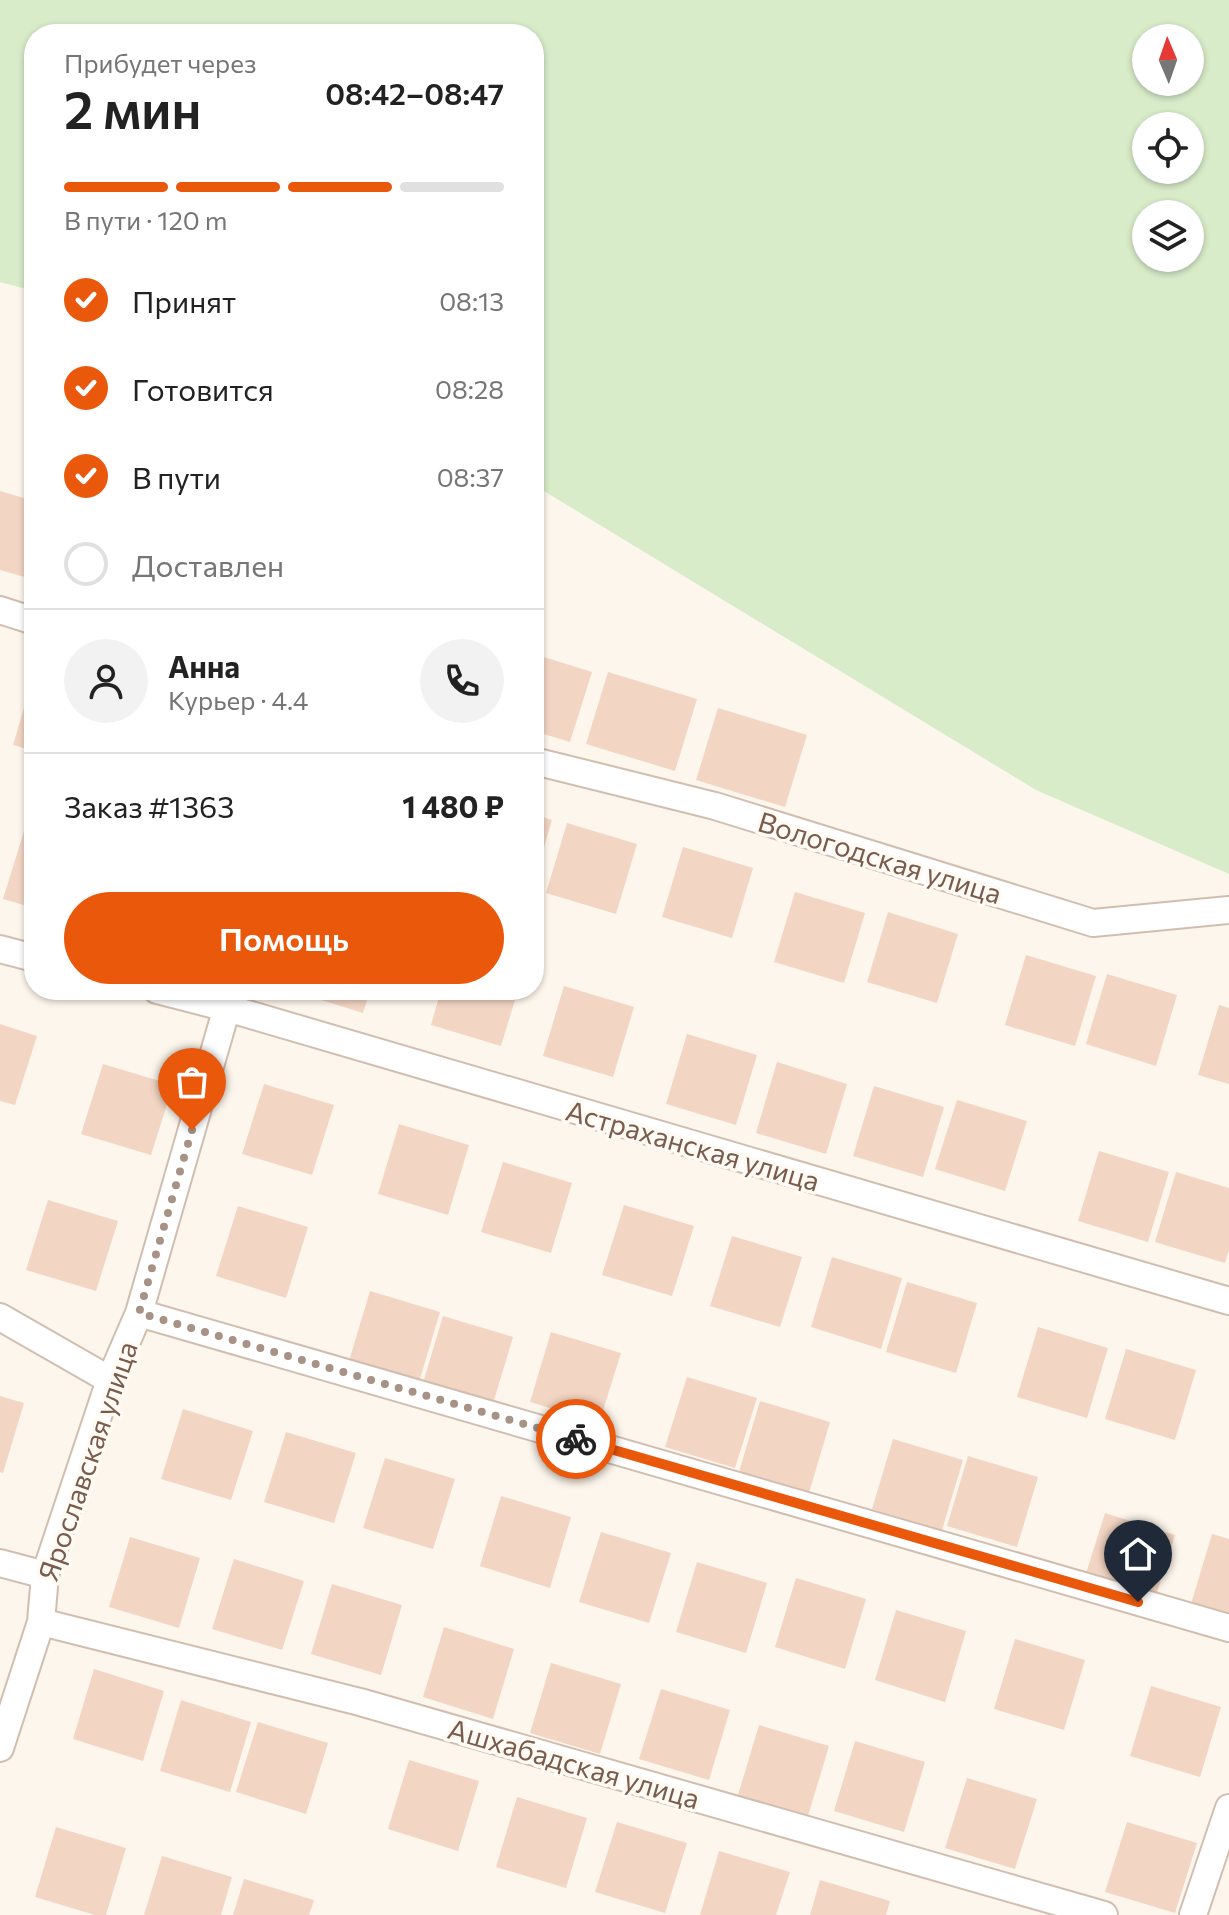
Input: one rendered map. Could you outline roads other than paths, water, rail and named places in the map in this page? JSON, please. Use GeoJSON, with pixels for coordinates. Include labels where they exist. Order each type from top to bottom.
{"type":"FeatureCollection","features":[{"type":"Feature","properties":{"kind":"street"},"geometry":{"type":"LineString","coordinates":[[0,610],[24,618]]}},
{"type":"Feature","properties":{"kind":"street","name":"Вологодская улица"},"geometry":{"type":"LineString","coordinates":[[544,763],[715,806],[1093,923],[1229,910]]}},
{"type":"Feature","properties":{"kind":"street"},"geometry":{"type":"LineString","coordinates":[[0,949],[24,955]]}},
{"type":"Feature","properties":{"kind":"street","name":"Ярославская улица"},"geometry":{"type":"LineString","coordinates":[[0,1748],[41,1622],[45,1575],[110,1380],[139,1313],[230,1000]]}},
{"type":"Feature","properties":{"kind":"street","name":"Астраханская улица"},"geometry":{"type":"LineString","coordinates":[[233,1000],[1229,1301]]}},
{"type":"Feature","properties":{"kind":"street"},"geometry":{"type":"LineString","coordinates":[[139,1313],[1229,1628]]}},
{"type":"Feature","properties":{"kind":"street"},"geometry":{"type":"LineString","coordinates":[[0,1317],[110,1380]]}},
{"type":"Feature","properties":{"kind":"street"},"geometry":{"type":"LineString","coordinates":[[0,1563],[45,1575]]}},
{"type":"Feature","properties":{"kind":"street","name":"Ашхабадская улица"},"geometry":{"type":"LineString","coordinates":[[41,1622],[360,1702],[1104,1915]]}},
{"type":"Feature","properties":{"kind":"street"},"geometry":{"type":"LineString","coordinates":[[1193,1915],[1229,1808]]}}]}
